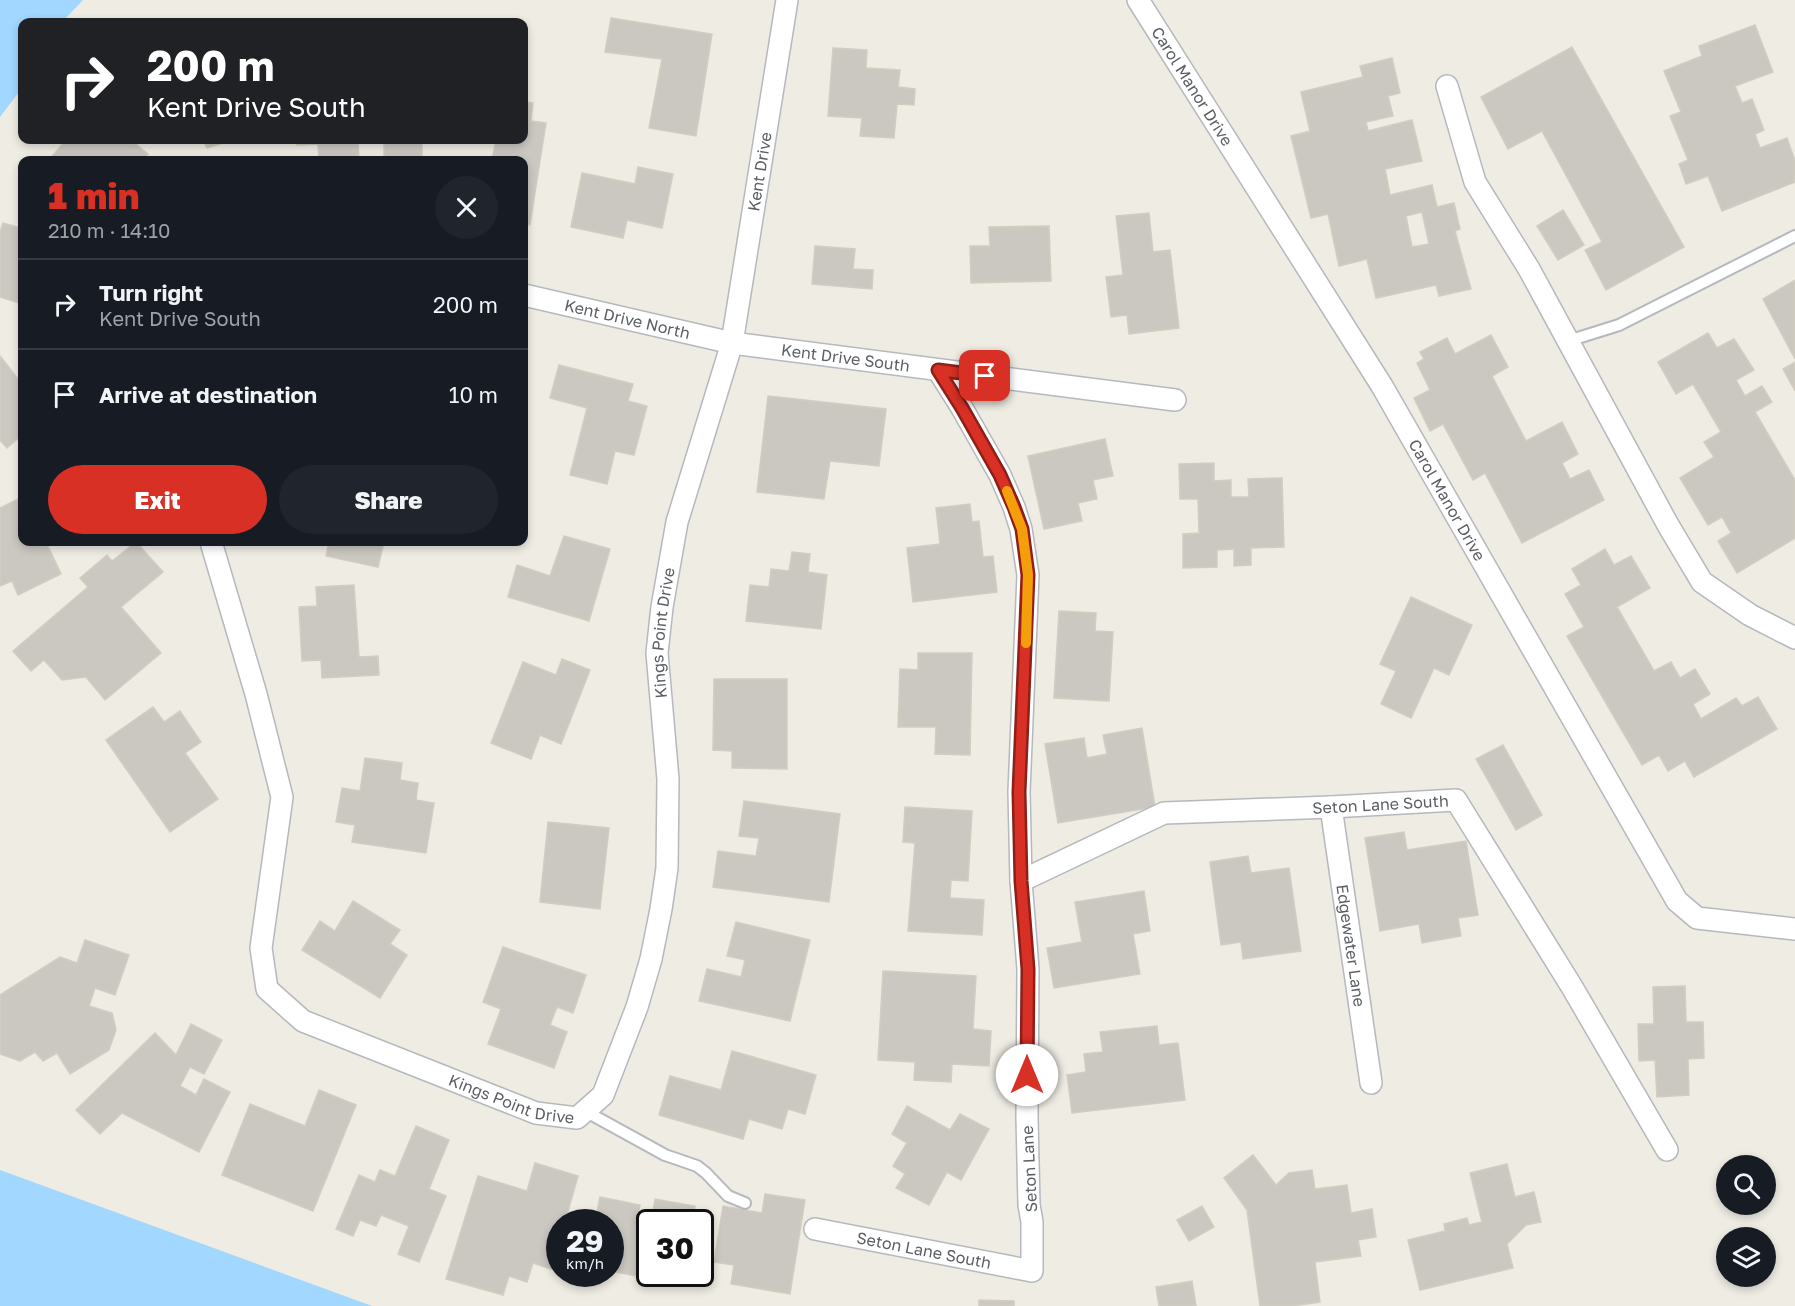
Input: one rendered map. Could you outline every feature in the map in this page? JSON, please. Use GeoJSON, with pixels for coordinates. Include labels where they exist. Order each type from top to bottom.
{"type":"FeatureCollection","features":[{"type":"Feature","properties":{"kind":"street","name":"Kent Drive"},"geometry":{"type":"LineString","coordinates":[[732,342],[787,0]]}},
{"type":"Feature","properties":{"kind":"street","name":"Carol Manor Drive"},"geometry":{"type":"LineString","coordinates":[[1138,0],[1382,386],[1677,901],[1696,918],[1795,929]]}},
{"type":"Feature","properties":{"kind":"street"},"geometry":{"type":"LineString","coordinates":[[1447,86],[1475,182],[1528,269],[1668,525],[1702,582],[1750,615],[1795,638]]}},
{"type":"Feature","properties":{"kind":"street","name":"Kent Drive North"},"geometry":{"type":"LineString","coordinates":[[528,296],[732,342]]}},
{"type":"Feature","properties":{"kind":"street","name":"Kent Drive South"},"geometry":{"type":"LineString","coordinates":[[732,342],[1175,400]]}},
{"type":"Feature","properties":{"kind":"street","name":"Kings Point Drive"},"geometry":{"type":"LineString","coordinates":[[211,546],[256,694],[282,797],[261,948],[267,989],[303,1021],[536,1113],[578,1118],[603,1095],[638,1007],[661,909],[667,868],[668,790],[657,653],[662,607],[677,522],[732,342]]}},
{"type":"Feature","properties":{"kind":"street","name":"Seton Lane"},"geometry":{"type":"LineString","coordinates":[[938,370],[1000,475],[1022,529],[1028,575],[1019,792],[1021,881],[1028,969],[1027,1118],[1032,1271]]}},
{"type":"Feature","properties":{"kind":"street","name":"Seton Lane South"},"geometry":{"type":"LineString","coordinates":[[1021,881],[1164,813],[1456,800],[1572,987],[1666,1150]]}},
{"type":"Feature","properties":{"kind":"street","name":"Edgewater Lane"},"geometry":{"type":"LineString","coordinates":[[1331,807],[1371,1083]]}},
{"type":"Feature","properties":{"kind":"street","name":"Seton Lane South"},"geometry":{"type":"LineString","coordinates":[[815,1229],[1032,1271]]}},
{"type":"Feature","properties":{"kind":"lane"},"geometry":{"type":"LineString","coordinates":[[1568,341],[1619,325],[1795,236]]}},
{"type":"Feature","properties":{"kind":"lane"},"geometry":{"type":"LineString","coordinates":[[585,1111],[665,1155],[697,1166],[728,1196],[745,1203]]}},
{"type":"Feature","properties":{"kind":"water"},"geometry":{"type":"Polygon","coordinates":[[[0,0],[83,0],[66,18],[18,18],[18,93],[0,117],[0,0]]]}},
{"type":"Feature","properties":{"kind":"water"},"geometry":{"type":"Polygon","coordinates":[[[0,1170],[372,1306],[0,1306],[0,1170]]]}},
{"type":"Feature","properties":{"kind":"building"},"geometry":{"type":"Polygon","coordinates":[[[611,18],[712,34],[696,136],[649,128],[662,59],[605,52],[611,18]]]}},
{"type":"Feature","properties":{"kind":"building"},"geometry":{"type":"Polygon","coordinates":[[[1755,25],[1773,72],[1735,86],[1742,103],[1752,99],[1764,130],[1755,134],[1760,148],[1787,138],[1795,161],[1795,182],[1722,211],[1708,176],[1686,184],[1679,164],[1688,160],[1670,116],[1681,112],[1664,71],[1702,56],[1699,46],[1755,25]]]}},
{"type":"Feature","properties":{"kind":"building"},"geometry":{"type":"Polygon","coordinates":[[[1572,47],[1684,247],[1606,290],[1585,250],[1602,242],[1542,131],[1508,149],[1481,97],[1572,47]]]}},
{"type":"Feature","properties":{"kind":"building"},"geometry":{"type":"Polygon","coordinates":[[[833,48],[867,50],[866,68],[900,70],[898,87],[915,89],[914,105],[897,104],[894,138],[860,136],[862,118],[828,116],[833,48]]]}},
{"type":"Feature","properties":{"kind":"building"},"geometry":{"type":"Polygon","coordinates":[[[1392,58],[1400,93],[1388,96],[1393,116],[1366,122],[1368,131],[1412,120],[1422,161],[1385,169],[1390,195],[1432,185],[1437,207],[1454,203],[1460,229],[1455,231],[1471,289],[1439,296],[1436,285],[1376,298],[1367,259],[1339,266],[1328,214],[1311,218],[1291,136],[1310,131],[1301,92],[1363,77],[1360,66],[1392,58]],[[1422,212],[1406,216],[1412,247],[1429,244],[1422,212]]]}},
{"type":"Feature","properties":{"kind":"building"},"geometry":{"type":"Polygon","coordinates":[[[528,102],[533,103],[531,121],[546,123],[530,225],[528,225],[528,156],[493,156],[495,144],[528,144],[528,102]]]}},
{"type":"Feature","properties":{"kind":"building"},"geometry":{"type":"Polygon","coordinates":[[[63,144],[136,144],[148,154],[146,156],[52,156],[63,144]]]}},
{"type":"Feature","properties":{"kind":"building"},"geometry":{"type":"Polygon","coordinates":[[[205,144],[220,144],[207,148],[205,144]]]}},
{"type":"Feature","properties":{"kind":"building"},"geometry":{"type":"Polygon","coordinates":[[[318,144],[358,144],[359,156],[319,156],[318,144]]]}},
{"type":"Feature","properties":{"kind":"building"},"geometry":{"type":"Polygon","coordinates":[[[384,144],[422,144],[422,156],[384,156],[384,144]]]}},
{"type":"Feature","properties":{"kind":"building"},"geometry":{"type":"Polygon","coordinates":[[[638,167],[673,174],[662,228],[627,220],[623,238],[571,227],[582,173],[635,184],[638,167]]]}},
{"type":"Feature","properties":{"kind":"building"},"geometry":{"type":"Polygon","coordinates":[[[1563,210],[1584,245],[1558,260],[1537,226],[1563,210]]]}},
{"type":"Feature","properties":{"kind":"building"},"geometry":{"type":"Polygon","coordinates":[[[1149,213],[1153,252],[1170,250],[1179,328],[1129,334],[1127,315],[1111,317],[1106,277],[1123,275],[1116,216],[1149,213]]]}},
{"type":"Feature","properties":{"kind":"building"},"geometry":{"type":"Polygon","coordinates":[[[3,223],[18,227],[18,303],[0,297],[0,232],[3,223]]]}},
{"type":"Feature","properties":{"kind":"building"},"geometry":{"type":"Polygon","coordinates":[[[1049,226],[1051,281],[971,283],[970,246],[990,246],[989,227],[1049,226]]]}},
{"type":"Feature","properties":{"kind":"building"},"geometry":{"type":"Polygon","coordinates":[[[815,246],[855,249],[853,269],[873,270],[872,289],[812,284],[815,246]]]}},
{"type":"Feature","properties":{"kind":"building"},"geometry":{"type":"Polygon","coordinates":[[[1795,280],[1795,359],[1763,299],[1795,280]]]}},
{"type":"Feature","properties":{"kind":"building"},"geometry":{"type":"Polygon","coordinates":[[[1708,333],[1717,348],[1734,339],[1754,370],[1736,380],[1745,396],[1762,386],[1772,402],[1755,412],[1795,480],[1795,538],[1737,573],[1718,541],[1731,533],[1722,517],[1708,525],[1680,478],[1714,457],[1704,442],[1721,432],[1693,384],[1676,394],[1658,362],[1708,333]]]}},
{"type":"Feature","properties":{"kind":"building"},"geometry":{"type":"Polygon","coordinates":[[[1491,335],[1508,367],[1492,376],[1526,441],[1562,422],[1578,454],[1562,463],[1570,479],[1589,470],[1604,500],[1522,543],[1485,473],[1473,480],[1443,424],[1430,431],[1414,398],[1430,390],[1417,363],[1424,359],[1420,352],[1447,338],[1455,354],[1491,335]]]}},
{"type":"Feature","properties":{"kind":"building"},"geometry":{"type":"Polygon","coordinates":[[[0,356],[18,379],[18,438],[7,448],[0,440],[0,356]]]}},
{"type":"Feature","properties":{"kind":"building"},"geometry":{"type":"Polygon","coordinates":[[[1795,362],[1795,391],[1783,369],[1795,362]]]}},
{"type":"Feature","properties":{"kind":"building"},"geometry":{"type":"Polygon","coordinates":[[[559,365],[633,384],[628,401],[647,406],[634,455],[615,451],[607,484],[570,475],[587,408],[550,398],[559,365]]]}},
{"type":"Feature","properties":{"kind":"building"},"geometry":{"type":"Polygon","coordinates":[[[768,396],[886,409],[879,466],[830,461],[824,499],[757,492],[768,396]]]}},
{"type":"Feature","properties":{"kind":"building"},"geometry":{"type":"Polygon","coordinates":[[[1105,439],[1113,476],[1093,480],[1097,499],[1078,503],[1082,521],[1044,529],[1028,456],[1105,439]]]}},
{"type":"Feature","properties":{"kind":"building"},"geometry":{"type":"Polygon","coordinates":[[[1214,463],[1214,481],[1231,480],[1231,497],[1249,497],[1248,479],[1282,478],[1284,547],[1251,548],[1251,565],[1234,566],[1234,549],[1217,550],[1217,567],[1183,568],[1183,534],[1199,533],[1198,499],[1180,499],[1179,464],[1214,463]]]}},
{"type":"Feature","properties":{"kind":"building"},"geometry":{"type":"Polygon","coordinates":[[[18,499],[18,546],[48,546],[61,574],[18,595],[12,581],[0,586],[0,508],[18,499]]]}},
{"type":"Feature","properties":{"kind":"building"},"geometry":{"type":"Polygon","coordinates":[[[970,504],[972,522],[979,521],[983,557],[993,556],[997,592],[913,602],[907,548],[940,544],[936,508],[970,504]]]}},
{"type":"Feature","properties":{"kind":"building"},"geometry":{"type":"Polygon","coordinates":[[[564,536],[610,549],[589,621],[508,597],[517,565],[550,576],[564,536]]]}},
{"type":"Feature","properties":{"kind":"building"},"geometry":{"type":"Polygon","coordinates":[[[131,546],[140,546],[163,572],[121,607],[161,653],[105,700],[86,677],[62,680],[44,660],[31,671],[13,651],[88,587],[80,578],[107,555],[112,561],[131,546]]]}},
{"type":"Feature","properties":{"kind":"building"},"geometry":{"type":"Polygon","coordinates":[[[328,546],[383,546],[378,567],[326,556],[328,546]]]}},
{"type":"Feature","properties":{"kind":"building"},"geometry":{"type":"Polygon","coordinates":[[[1605,549],[1614,565],[1631,556],[1650,588],[1617,607],[1654,671],[1671,662],[1680,678],[1695,669],[1710,694],[1693,704],[1701,719],[1736,698],[1742,706],[1758,697],[1777,729],[1694,777],[1685,761],[1668,771],[1659,755],[1642,765],[1567,636],[1584,627],[1565,594],[1581,585],[1572,569],[1605,549]]]}},
{"type":"Feature","properties":{"kind":"building"},"geometry":{"type":"Polygon","coordinates":[[[792,552],[810,554],[808,572],[827,575],[821,629],[746,621],[750,585],[769,587],[771,569],[789,571],[792,552]]]}},
{"type":"Feature","properties":{"kind":"building"},"geometry":{"type":"Polygon","coordinates":[[[354,585],[359,657],[378,656],[379,675],[322,678],[321,660],[302,661],[299,607],[317,606],[316,587],[354,585]]]}},
{"type":"Feature","properties":{"kind":"building"},"geometry":{"type":"Polygon","coordinates":[[[1411,597],[1472,625],[1449,675],[1434,668],[1411,718],[1381,704],[1396,671],[1380,664],[1411,597]]]}},
{"type":"Feature","properties":{"kind":"building"},"geometry":{"type":"Polygon","coordinates":[[[1059,611],[1096,613],[1095,631],[1113,632],[1109,701],[1054,698],[1059,611]]]}},
{"type":"Feature","properties":{"kind":"building"},"geometry":{"type":"Polygon","coordinates":[[[918,653],[972,653],[970,755],[935,754],[936,727],[898,727],[900,669],[918,670],[918,653]]]}},
{"type":"Feature","properties":{"kind":"building"},"geometry":{"type":"Polygon","coordinates":[[[562,659],[590,670],[561,744],[540,735],[531,759],[491,743],[523,662],[556,675],[562,659]]]}},
{"type":"Feature","properties":{"kind":"building"},"geometry":{"type":"Polygon","coordinates":[[[714,679],[787,679],[787,769],[732,768],[732,751],[713,750],[714,679]]]}},
{"type":"Feature","properties":{"kind":"building"},"geometry":{"type":"Polygon","coordinates":[[[153,707],[164,722],[180,711],[201,742],[185,753],[218,799],[170,832],[106,740],[153,707]]]}},
{"type":"Feature","properties":{"kind":"building"},"geometry":{"type":"Polygon","coordinates":[[[1142,728],[1155,807],[1058,823],[1045,744],[1084,738],[1087,758],[1107,754],[1103,735],[1142,728]]]}},
{"type":"Feature","properties":{"kind":"building"},"geometry":{"type":"Polygon","coordinates":[[[1503,745],[1542,815],[1516,830],[1476,759],[1503,745]]]}},
{"type":"Feature","properties":{"kind":"building"},"geometry":{"type":"Polygon","coordinates":[[[365,758],[402,763],[400,780],[418,783],[416,800],[434,803],[426,853],[352,842],[355,825],[336,822],[342,788],[360,791],[365,758]]]}},
{"type":"Feature","properties":{"kind":"building"},"geometry":{"type":"Polygon","coordinates":[[[744,801],[840,814],[829,902],[713,887],[718,851],[756,856],[759,838],[739,836],[744,801]]]}},
{"type":"Feature","properties":{"kind":"building"},"geometry":{"type":"Polygon","coordinates":[[[905,807],[972,811],[968,881],[951,880],[950,898],[984,900],[982,935],[908,931],[915,843],[903,842],[905,807]]]}},
{"type":"Feature","properties":{"kind":"building"},"geometry":{"type":"Polygon","coordinates":[[[548,822],[609,828],[600,909],[540,902],[548,822]]]}},
{"type":"Feature","properties":{"kind":"building"},"geometry":{"type":"Polygon","coordinates":[[[1404,832],[1407,850],[1466,841],[1478,915],[1458,918],[1461,936],[1422,943],[1419,924],[1380,931],[1365,838],[1404,832]]]}},
{"type":"Feature","properties":{"kind":"building"},"geometry":{"type":"Polygon","coordinates":[[[1248,856],[1251,873],[1289,868],[1301,951],[1243,959],[1241,942],[1221,945],[1210,862],[1248,856]]]}},
{"type":"Feature","properties":{"kind":"building"},"geometry":{"type":"Polygon","coordinates":[[[1144,891],[1150,931],[1133,934],[1140,974],[1054,988],[1047,948],[1082,942],[1075,902],[1144,891]]]}},
{"type":"Feature","properties":{"kind":"building"},"geometry":{"type":"Polygon","coordinates":[[[353,901],[400,930],[390,944],[407,955],[380,998],[302,950],[320,921],[335,931],[353,901]]]}},
{"type":"Feature","properties":{"kind":"building"},"geometry":{"type":"Polygon","coordinates":[[[736,922],[810,940],[790,1021],[699,1001],[707,969],[741,977],[745,960],[727,956],[736,922]]]}},
{"type":"Feature","properties":{"kind":"building"},"geometry":{"type":"Polygon","coordinates":[[[85,940],[129,955],[115,995],[95,988],[89,1006],[112,1013],[116,1030],[109,1050],[70,1074],[57,1053],[43,1061],[35,1052],[20,1061],[0,1054],[0,995],[60,957],[77,963],[85,940]]]}},
{"type":"Feature","properties":{"kind":"building"},"geometry":{"type":"Polygon","coordinates":[[[503,947],[586,975],[573,1013],[557,1007],[550,1025],[567,1032],[554,1068],[488,1044],[501,1009],[483,1002],[503,947]]]}},
{"type":"Feature","properties":{"kind":"building"},"geometry":{"type":"Polygon","coordinates":[[[883,971],[976,976],[973,1029],[991,1031],[989,1066],[952,1064],[951,1082],[914,1080],[915,1062],[878,1060],[883,971]]]}},
{"type":"Feature","properties":{"kind":"building"},"geometry":{"type":"Polygon","coordinates":[[[1685,986],[1686,1022],[1703,1022],[1704,1058],[1688,1059],[1689,1095],[1657,1097],[1655,1060],[1639,1061],[1638,1024],[1654,1024],[1653,987],[1685,986]]]}},
{"type":"Feature","properties":{"kind":"building"},"geometry":{"type":"Polygon","coordinates":[[[191,1024],[222,1040],[204,1074],[190,1067],[180,1086],[196,1095],[204,1079],[230,1092],[199,1152],[122,1113],[100,1134],[76,1110],[155,1033],[176,1055],[191,1024]]]}},
{"type":"Feature","properties":{"kind":"building"},"geometry":{"type":"Polygon","coordinates":[[[1157,1026],[1159,1045],[1178,1043],[1185,1100],[1072,1113],[1067,1075],[1086,1072],[1084,1054],[1103,1052],[1100,1032],[1157,1026]]]}},
{"type":"Feature","properties":{"kind":"building"},"geometry":{"type":"Polygon","coordinates":[[[732,1051],[816,1075],[805,1114],[788,1109],[782,1129],[749,1119],[743,1139],[659,1115],[670,1076],[721,1090],[732,1051]]]}},
{"type":"Feature","properties":{"kind":"building"},"geometry":{"type":"Polygon","coordinates":[[[319,1090],[356,1105],[313,1211],[222,1175],[250,1104],[305,1126],[319,1090]]]}},
{"type":"Feature","properties":{"kind":"building"},"geometry":{"type":"Polygon","coordinates":[[[907,1106],[950,1130],[960,1114],[989,1129],[961,1180],[947,1172],[929,1205],[896,1188],[905,1174],[893,1166],[907,1143],[892,1134],[907,1106]]]}},
{"type":"Feature","properties":{"kind":"building"},"geometry":{"type":"Polygon","coordinates":[[[416,1126],[449,1140],[429,1189],[446,1196],[419,1262],[398,1254],[409,1226],[381,1215],[376,1226],[360,1220],[353,1236],[336,1229],[359,1175],[375,1182],[380,1170],[395,1176],[416,1126]]]}},
{"type":"Feature","properties":{"kind":"building"},"geometry":{"type":"Polygon","coordinates":[[[1253,1155],[1276,1185],[1289,1173],[1312,1170],[1315,1189],[1347,1185],[1351,1213],[1372,1209],[1376,1237],[1358,1240],[1361,1256],[1315,1262],[1320,1302],[1292,1306],[1260,1306],[1247,1210],[1224,1178],[1253,1155]]]}},
{"type":"Feature","properties":{"kind":"building"},"geometry":{"type":"Polygon","coordinates":[[[535,1163],[578,1176],[569,1209],[546,1209],[546,1267],[533,1263],[527,1282],[509,1276],[503,1295],[446,1279],[478,1176],[527,1191],[535,1163]]]}},
{"type":"Feature","properties":{"kind":"building"},"geometry":{"type":"Polygon","coordinates":[[[1507,1164],[1515,1197],[1534,1192],[1541,1222],[1526,1225],[1507,1244],[1513,1268],[1420,1290],[1408,1240],[1445,1231],[1444,1224],[1467,1218],[1469,1225],[1482,1222],[1470,1173],[1507,1164]]]}},
{"type":"Feature","properties":{"kind":"building"},"geometry":{"type":"Polygon","coordinates":[[[765,1194],[805,1200],[790,1294],[731,1284],[734,1265],[714,1262],[723,1206],[762,1213],[765,1194]]]}},
{"type":"Feature","properties":{"kind":"building"},"geometry":{"type":"Polygon","coordinates":[[[600,1197],[640,1205],[639,1209],[636,1209],[636,1276],[624,1274],[624,1209],[598,1209],[600,1197]]]}},
{"type":"Feature","properties":{"kind":"building"},"geometry":{"type":"Polygon","coordinates":[[[655,1199],[695,1206],[694,1209],[653,1209],[655,1199]]]}},
{"type":"Feature","properties":{"kind":"building"},"geometry":{"type":"Polygon","coordinates":[[[1202,1206],[1214,1227],[1189,1241],[1177,1220],[1202,1206]]]}},
{"type":"Feature","properties":{"kind":"building"},"geometry":{"type":"Polygon","coordinates":[[[1192,1281],[1196,1306],[1159,1306],[1156,1287],[1192,1281]]]}},
{"type":"Feature","properties":{"kind":"building"},"geometry":{"type":"Polygon","coordinates":[[[979,1300],[1014,1301],[1014,1306],[979,1306],[979,1300]]]}},
{"type":"Feature","properties":{"kind":"slow traffic"},"geometry":{"type":"LineString","coordinates":[[1007,491],[1022,529],[1028,575],[1026,643]]}},
{"type":"Feature","properties":{"kind":"route"},"geometry":{"type":"LineString","coordinates":[[985,376],[938,370],[1000,475],[1022,529],[1028,575],[1019,792],[1021,881],[1028,969],[1027,1075]]}}]}
